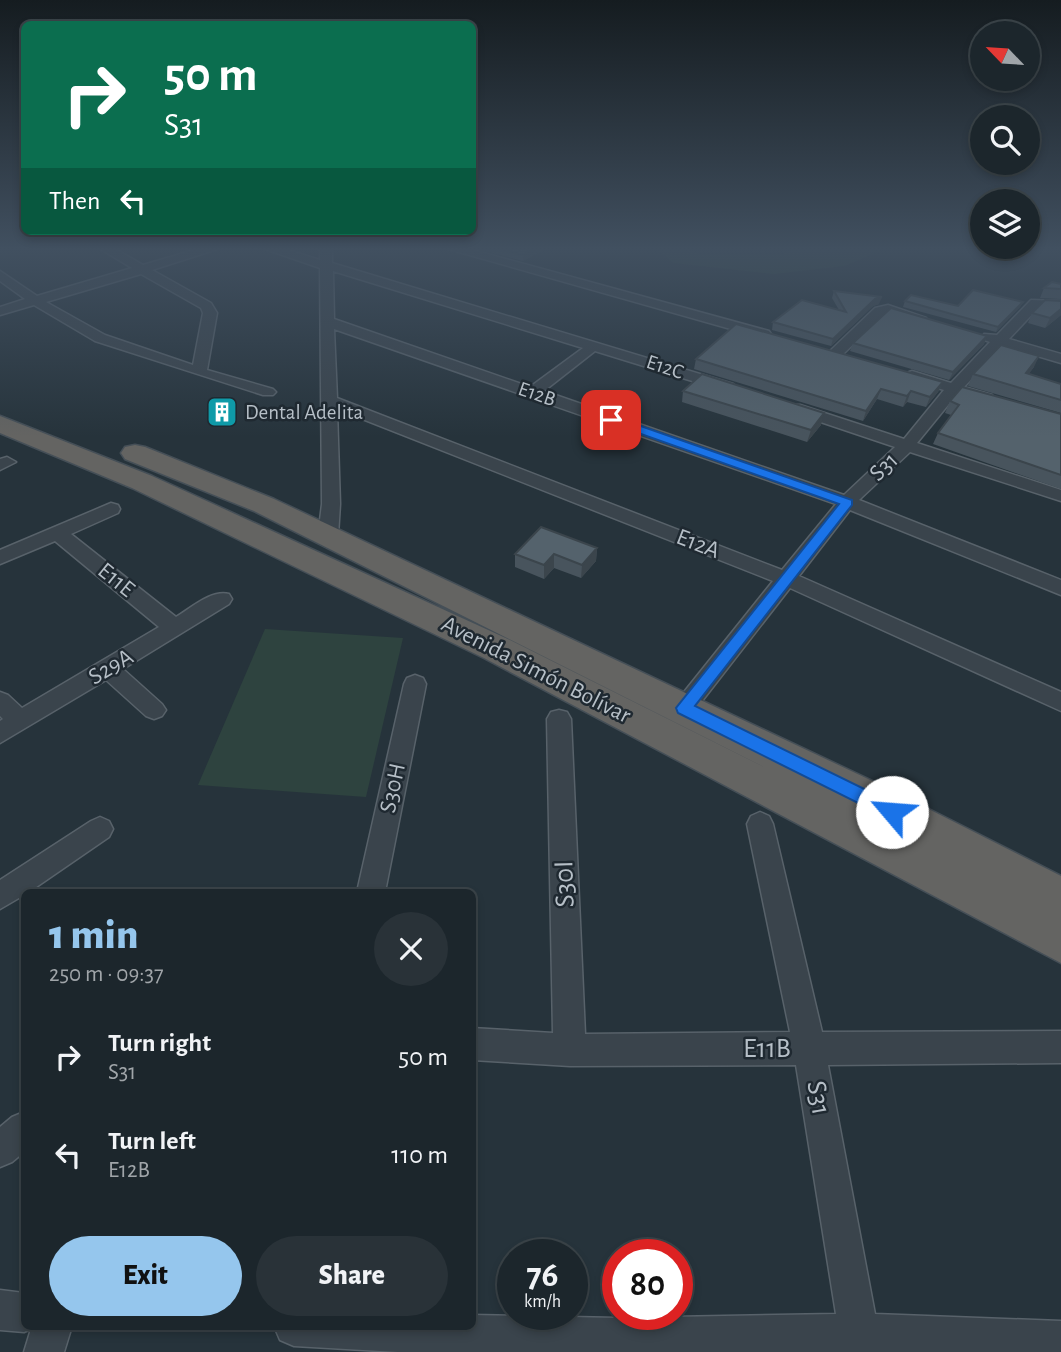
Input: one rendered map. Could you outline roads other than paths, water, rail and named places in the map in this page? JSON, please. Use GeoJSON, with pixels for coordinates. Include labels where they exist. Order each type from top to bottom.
{"type":"FeatureCollection","features":[{"type":"Feature","properties":{"kind":"highway","name":"Avenida Simón Bolívar"},"geometry":{"type":"LineString","coordinates":[[0,401],[264,505],[684,708],[1061,899]]}},
{"type":"Feature","properties":{"kind":"highway","name":"Avenida Simón Bolívar"},"geometry":{"type":"LineString","coordinates":[[0,424],[142,482],[497,649],[1061,940]]}},
{"type":"Feature","properties":{"kind":"street"},"geometry":{"type":"LineString","coordinates":[[52,310],[100,338],[268,392]]}},
{"type":"Feature","properties":{"kind":"street"},"geometry":{"type":"LineString","coordinates":[[199,372],[208,310]]}},
{"type":"Feature","properties":{"kind":"street"},"geometry":{"type":"LineString","coordinates":[[326,310],[331,504],[327,536]]}},
{"type":"Feature","properties":{"kind":"street","name":"E12C"},"geometry":{"type":"LineString","coordinates":[[475,310],[738,390]]}},
{"type":"Feature","properties":{"kind":"street"},"geometry":{"type":"LineString","coordinates":[[676,310],[784,340]]}},
{"type":"Feature","properties":{"kind":"street"},"geometry":{"type":"LineString","coordinates":[[884,310],[938,323]]}},
{"type":"Feature","properties":{"kind":"street"},"geometry":{"type":"LineString","coordinates":[[835,354],[884,310]]}},
{"type":"Feature","properties":{"kind":"street","name":"S31"},"geometry":{"type":"LineString","coordinates":[[684,708],[847,502],[908,444],[954,388],[1029,310]]}},
{"type":"Feature","properties":{"kind":"street","name":"E12B"},"geometry":{"type":"LineString","coordinates":[[326,321],[847,502],[1061,588]]}},
{"type":"Feature","properties":{"kind":"street"},"geometry":{"type":"LineString","coordinates":[[975,333],[1061,359]]}},
{"type":"Feature","properties":{"kind":"street"},"geometry":{"type":"LineString","coordinates":[[533,392],[595,345]]}},
{"type":"Feature","properties":{"kind":"street"},"geometry":{"type":"LineString","coordinates":[[901,373],[994,400]]}},
{"type":"Feature","properties":{"kind":"street","name":"E12A"},"geometry":{"type":"LineString","coordinates":[[329,400],[787,579],[1061,702]]}},
{"type":"Feature","properties":{"kind":"street"},"geometry":{"type":"LineString","coordinates":[[778,402],[1061,496]]}},
{"type":"Feature","properties":{"kind":"street"},"geometry":{"type":"LineString","coordinates":[[0,558],[111,509]]}},
{"type":"Feature","properties":{"kind":"street","name":"E11E"},"geometry":{"type":"LineString","coordinates":[[56,532],[175,628]]}},
{"type":"Feature","properties":{"kind":"street","name":"S29A"},"geometry":{"type":"LineString","coordinates":[[10,727],[222,599]]}},
{"type":"Feature","properties":{"kind":"street"},"geometry":{"type":"LineString","coordinates":[[108,669],[154,710]]}},
{"type":"Feature","properties":{"kind":"street","name":"S30H"},"geometry":{"type":"LineString","coordinates":[[372,889],[415,684]]}},
{"type":"Feature","properties":{"kind":"street"},"geometry":{"type":"LineString","coordinates":[[0,701],[10,727]]}},
{"type":"Feature","properties":{"kind":"street","name":"S30I"},"geometry":{"type":"LineString","coordinates":[[559,719],[570,1050]]}},
{"type":"Feature","properties":{"kind":"street","name":"S31"},"geometry":{"type":"LineString","coordinates":[[760,824],[809,1048],[859,1333]]}},
{"type":"Feature","properties":{"kind":"street"},"geometry":{"type":"LineString","coordinates":[[0,896],[100,829]]}},
{"type":"Feature","properties":{"kind":"street","name":"E11B"},"geometry":{"type":"LineString","coordinates":[[476,1044],[570,1050],[1061,1047]]}},
{"type":"Feature","properties":{"kind":"street"},"geometry":{"type":"LineString","coordinates":[[0,1150],[21,1132]]}},
{"type":"Feature","properties":{"kind":"street"},"geometry":{"type":"LineString","coordinates":[[0,1310],[21,1312]]}},
{"type":"Feature","properties":{"kind":"street"},"geometry":{"type":"LineString","coordinates":[[44,1352],[51,1330]]}},
{"type":"Feature","properties":{"kind":"street"},"geometry":{"type":"LineString","coordinates":[[362,1330],[618,1338],[859,1333],[1061,1341]]}},
{"type":"Feature","properties":{"kind":"place","name":"Dental Adelita"},"geometry":{"type":"Point","coordinates":[222,412]}}]}
